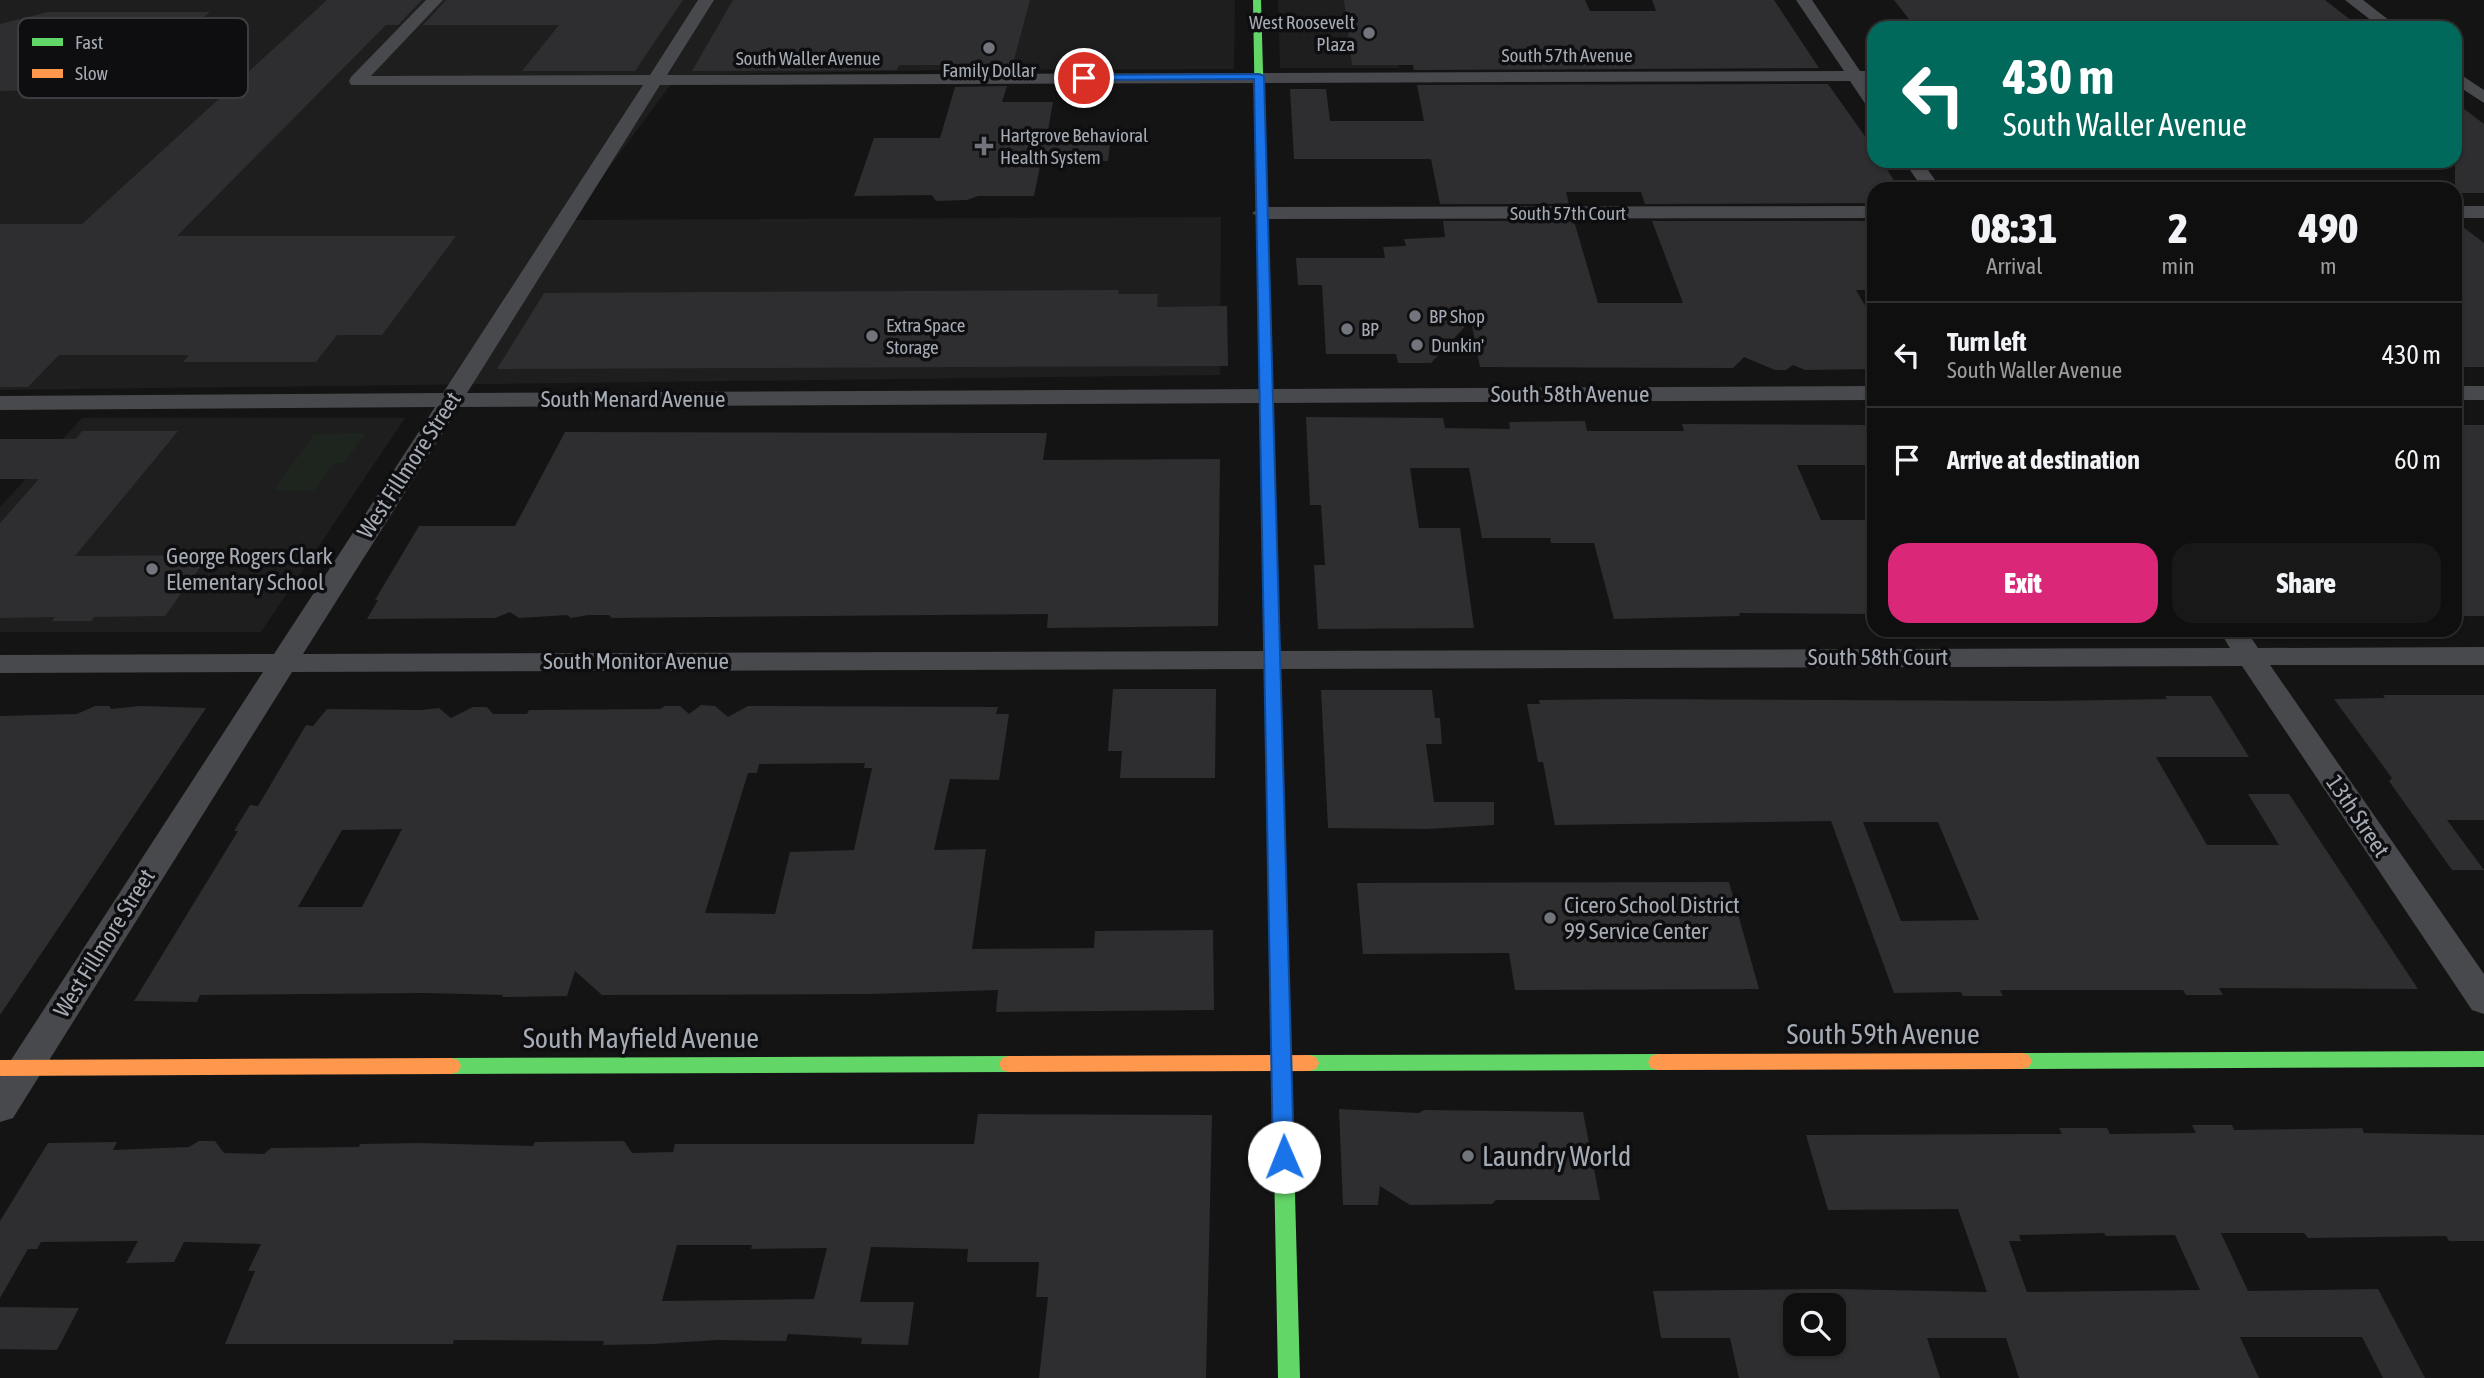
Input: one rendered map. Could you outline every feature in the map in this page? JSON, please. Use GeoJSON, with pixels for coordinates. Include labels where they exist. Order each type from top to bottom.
{"type":"FeatureCollection","features":[{"type":"Feature","properties":{"kind":"main road"},"geometry":{"type":"LineString","coordinates":[[1257,0],[1289,1378]]}},
{"type":"Feature","properties":{"kind":"main road","name":"South 59th Avenue"},"geometry":{"type":"LineString","coordinates":[[1282,1061],[2484,1059]]}},
{"type":"Feature","properties":{"kind":"main road","name":"South Mayfield Avenue"},"geometry":{"type":"LineString","coordinates":[[13,1068],[1282,1061]]}},
{"type":"Feature","properties":{"kind":"street","name":"South Waller Avenue"},"geometry":{"type":"LineString","coordinates":[[435,0],[357,81],[1259,76]]}},
{"type":"Feature","properties":{"kind":"street","name":"West Fillmore Street"},"geometry":{"type":"LineString","coordinates":[[0,1107],[13,1068],[283,663],[706,0]]}},
{"type":"Feature","properties":{"kind":"street"},"geometry":{"type":"LineString","coordinates":[[1804,0],[1867,94]]}},
{"type":"Feature","properties":{"kind":"street"},"geometry":{"type":"LineString","coordinates":[[2353,0],[2381,21]]}},
{"type":"Feature","properties":{"kind":"street"},"geometry":{"type":"LineString","coordinates":[[2462,76],[2484,75]]}},
{"type":"Feature","properties":{"kind":"street","name":"South 57th Avenue"},"geometry":{"type":"LineString","coordinates":[[1259,76],[1867,76]]}},
{"type":"Feature","properties":{"kind":"street"},"geometry":{"type":"LineString","coordinates":[[2462,81],[2484,98]]}},
{"type":"Feature","properties":{"kind":"street","name":"South 57th Court"},"geometry":{"type":"LineString","coordinates":[[1262,213],[1867,212]]}},
{"type":"Feature","properties":{"kind":"street"},"geometry":{"type":"LineString","coordinates":[[2462,212],[2484,212]]}},
{"type":"Feature","properties":{"kind":"street","name":"South 58th Avenue"},"geometry":{"type":"LineString","coordinates":[[1266,394],[1867,393]]}},
{"type":"Feature","properties":{"kind":"street"},"geometry":{"type":"LineString","coordinates":[[2462,393],[2484,393]]}},
{"type":"Feature","properties":{"kind":"street","name":"South Menard Avenue"},"geometry":{"type":"LineString","coordinates":[[0,403],[1266,394]]}},
{"type":"Feature","properties":{"kind":"street","name":"13th Street"},"geometry":{"type":"LineString","coordinates":[[2237,637],[2484,1001]]}},
{"type":"Feature","properties":{"kind":"street","name":"South 58th Court"},"geometry":{"type":"LineString","coordinates":[[1272,659],[2484,656]]}},
{"type":"Feature","properties":{"kind":"street","name":"South Monitor Avenue"},"geometry":{"type":"LineString","coordinates":[[0,664],[1272,659]]}},
{"type":"Feature","properties":{"kind":"shaded area"},"geometry":{"type":"Polygon","coordinates":[[[0,0],[1235,0],[1234,69],[940,70],[678,75],[570,220],[1221,217],[1220,375],[0,390],[0,0]]]}},
{"type":"Feature","properties":{"kind":"shaded area","name":"West Roosevelt Plaza"},"geometry":{"type":"Polygon","coordinates":[[[1278,0],[1388,0],[1399,68],[1280,68],[1278,0]]]}},
{"type":"Feature","properties":{"kind":"shaded area","name":"George Rogers Clark Elementary School"},"geometry":{"type":"Polygon","coordinates":[[[82,418],[405,418],[261,632],[0,632],[0,507],[82,418]]]}},
{"type":"Feature","properties":{"kind":"shaded area"},"geometry":{"type":"Polygon","coordinates":[[[366,433],[344,463],[334,463],[314,491],[274,490],[314,434],[366,433]]]}},
{"type":"Feature","properties":{"kind":"building"},"geometry":{"type":"Polygon","coordinates":[[[327,0],[422,0],[398,25],[386,25],[177,236],[456,236],[382,335],[337,335],[316,362],[183,362],[189,355],[59,355],[28,387],[0,387],[0,224],[82,224],[220,98],[248,98],[248,72],[327,0]]]}},
{"type":"Feature","properties":{"kind":"building"},"geometry":{"type":"Polygon","coordinates":[[[446,0],[683,0],[635,71],[522,71],[559,25],[423,25],[446,0]]]}},
{"type":"Feature","properties":{"kind":"building"},"geometry":{"type":"Polygon","coordinates":[[[733,0],[1030,0],[1011,71],[960,71],[962,65],[899,65],[897,70],[692,71],[733,0]]]}},
{"type":"Feature","properties":{"kind":"building"},"geometry":{"type":"Polygon","coordinates":[[[1344,0],[1585,0],[1590,11],[1656,11],[1652,0],[1774,0],[1819,68],[1414,70],[1413,65],[1352,65],[1344,0]]]}},
{"type":"Feature","properties":{"kind":"building"},"geometry":{"type":"Polygon","coordinates":[[[1894,0],[2325,0],[2352,21],[1910,21],[1894,0]]]}},
{"type":"Feature","properties":{"kind":"building"},"geometry":{"type":"Polygon","coordinates":[[[48,12],[210,12],[203,18],[24,18],[48,12]]]}},
{"type":"Feature","properties":{"kind":"building"},"geometry":{"type":"Polygon","coordinates":[[[18,20],[18,91],[0,91],[0,24],[18,20]]]}},
{"type":"Feature","properties":{"kind":"building"},"geometry":{"type":"Polygon","coordinates":[[[1828,84],[1867,139],[1867,168],[1886,168],[1895,182],[1867,182],[1867,203],[1645,204],[1641,192],[1566,192],[1569,204],[1440,204],[1431,159],[1294,159],[1290,89],[1326,89],[1330,121],[1424,121],[1417,85],[1828,84]]]}},
{"type":"Feature","properties":{"kind":"building","name":"Hartgrove Behavioral Health System"},"geometry":{"type":"Polygon","coordinates":[[[1007,86],[1002,102],[1053,102],[1047,136],[1111,136],[1108,161],[1041,161],[1034,196],[978,196],[967,200],[936,201],[932,195],[854,196],[874,138],[940,138],[955,87],[1007,86]]]}},
{"type":"Feature","properties":{"kind":"building"},"geometry":{"type":"Polygon","coordinates":[[[2462,107],[2484,124],[2484,193],[2462,193],[2462,182],[2455,182],[2455,168],[2462,168],[2462,107]]]}},
{"type":"Feature","properties":{"kind":"building"},"geometry":{"type":"Polygon","coordinates":[[[1443,221],[1574,221],[1598,303],[1683,303],[1652,221],[1867,221],[1867,290],[1856,290],[1867,309],[1867,369],[1805,370],[1793,365],[1786,370],[1775,370],[1744,357],[1733,368],[1480,367],[1471,320],[1431,363],[1398,363],[1396,354],[1326,354],[1322,285],[1298,285],[1296,258],[1385,258],[1383,247],[1406,246],[1404,239],[1445,237],[1443,221]]]}},
{"type":"Feature","properties":{"kind":"building"},"geometry":{"type":"Polygon","coordinates":[[[2462,226],[2484,243],[2484,367],[2462,367],[2462,226]]]}},
{"type":"Feature","properties":{"kind":"building","name":"Extra Space Storage"},"geometry":{"type":"Polygon","coordinates":[[[1119,290],[1118,294],[1158,294],[1157,307],[1227,306],[1228,366],[497,369],[544,293],[1119,290]]]}},
{"type":"Feature","properties":{"kind":"building"},"geometry":{"type":"Polygon","coordinates":[[[1306,417],[1443,418],[1445,428],[1510,429],[1509,422],[1585,421],[1587,431],[1684,431],[1682,424],[1867,425],[1867,465],[1797,465],[1821,520],[1867,520],[1867,614],[1739,613],[1740,616],[1614,619],[1594,543],[1551,543],[1550,538],[1482,538],[1469,468],[1410,468],[1419,528],[1460,528],[1474,628],[1318,629],[1314,565],[1325,565],[1321,505],[1310,505],[1306,417]]]}},
{"type":"Feature","properties":{"kind":"building"},"geometry":{"type":"Polygon","coordinates":[[[2462,425],[2484,425],[2484,616],[2462,616],[2462,425]]]}},
{"type":"Feature","properties":{"kind":"building"},"geometry":{"type":"Polygon","coordinates":[[[82,431],[178,431],[75,556],[209,555],[165,616],[94,617],[91,621],[52,621],[55,617],[0,618],[0,523],[39,479],[0,479],[0,439],[76,439],[82,431]]]}},
{"type":"Feature","properties":{"kind":"building"},"geometry":{"type":"Polygon","coordinates":[[[565,432],[1047,433],[1043,460],[1220,459],[1218,626],[1047,628],[1048,614],[612,618],[609,615],[571,618],[567,615],[519,618],[510,612],[495,618],[367,619],[378,600],[375,600],[419,526],[515,526],[565,432]]]}},
{"type":"Feature","properties":{"kind":"building"},"geometry":{"type":"Polygon","coordinates":[[[1113,689],[1216,689],[1215,778],[1120,778],[1122,751],[1108,751],[1113,689]]]}},
{"type":"Feature","properties":{"kind":"building"},"geometry":{"type":"Polygon","coordinates":[[[1321,690],[1432,690],[1435,718],[1440,718],[1442,744],[1426,744],[1434,802],[1494,802],[1494,825],[1426,829],[1328,828],[1321,690]]]}},
{"type":"Feature","properties":{"kind":"building"},"geometry":{"type":"Polygon","coordinates":[[[2383,695],[2484,695],[2484,820],[2447,820],[2484,870],[2452,870],[2389,781],[2392,778],[2334,699],[2385,698],[2383,695]]]}},
{"type":"Feature","properties":{"kind":"building"},"geometry":{"type":"Polygon","coordinates":[[[2165,696],[2211,696],[2249,757],[2156,757],[2207,845],[2279,845],[2248,794],[2289,794],[2418,989],[2219,988],[2223,995],[2186,995],[2183,990],[2000,990],[2003,996],[1963,996],[1961,992],[1894,993],[1831,821],[1555,825],[1543,762],[1538,762],[1527,704],[1540,704],[1539,700],[1626,699],[2167,699],[2165,696]],[[1863,822],[1901,921],[1979,920],[1938,822],[1863,822]]]}},
{"type":"Feature","properties":{"kind":"building"},"geometry":{"type":"Polygon","coordinates":[[[701,705],[715,706],[728,717],[748,706],[998,707],[996,714],[1009,714],[999,780],[950,779],[934,850],[986,849],[972,949],[1094,948],[1095,931],[1213,930],[1214,1010],[996,1012],[998,990],[870,994],[602,995],[575,971],[567,996],[502,997],[503,995],[426,993],[200,995],[197,1002],[134,1001],[238,831],[234,831],[250,805],[258,806],[306,725],[313,726],[327,709],[439,708],[451,718],[473,707],[487,707],[493,714],[527,714],[529,710],[660,709],[665,706],[680,706],[689,714],[701,705]],[[865,763],[759,764],[757,773],[748,773],[705,913],[775,914],[790,852],[854,850],[872,768],[864,768],[865,763]],[[402,829],[342,830],[298,907],[362,907],[402,829]]]}},
{"type":"Feature","properties":{"kind":"building"},"geometry":{"type":"Polygon","coordinates":[[[95,706],[109,706],[111,709],[140,706],[206,708],[0,1015],[0,716],[77,714],[95,706]]]}},
{"type":"Feature","properties":{"kind":"building","name":"Cicero School District 99 Service Center"},"geometry":{"type":"Polygon","coordinates":[[[1729,882],[1759,989],[1515,990],[1509,953],[1363,954],[1357,883],[1729,882]]]}},
{"type":"Feature","properties":{"kind":"building","name":"Laundry World"},"geometry":{"type":"Polygon","coordinates":[[[1339,1109],[1419,1113],[1424,1110],[1583,1112],[1600,1200],[1496,1200],[1492,1204],[1410,1205],[1380,1186],[1378,1205],[1343,1205],[1339,1109]]]}},
{"type":"Feature","properties":{"kind":"building"},"geometry":{"type":"Polygon","coordinates":[[[978,1114],[1212,1115],[1206,1378],[1039,1378],[1048,1297],[1036,1297],[1039,1262],[967,1262],[968,1249],[871,1247],[860,1302],[914,1302],[908,1345],[861,1344],[862,1338],[788,1334],[786,1341],[718,1340],[603,1345],[604,1341],[454,1340],[453,1344],[225,1344],[255,1271],[248,1271],[261,1244],[184,1242],[174,1262],[126,1263],[138,1241],[41,1242],[37,1249],[28,1249],[0,1298],[0,1221],[48,1143],[117,1142],[113,1150],[189,1147],[199,1141],[215,1141],[224,1153],[264,1154],[271,1148],[419,1143],[533,1146],[535,1142],[624,1141],[632,1153],[673,1152],[675,1144],[974,1144],[978,1114]],[[677,1245],[662,1301],[814,1299],[827,1248],[751,1249],[752,1245],[677,1245]]]}},
{"type":"Feature","properties":{"kind":"building"},"geometry":{"type":"Polygon","coordinates":[[[2192,1125],[2232,1125],[2234,1130],[2362,1128],[2364,1133],[2484,1135],[2484,1241],[2449,1241],[2446,1236],[2308,1238],[2304,1233],[2221,1233],[2248,1291],[2378,1289],[2425,1378],[2383,1378],[2362,1337],[2240,1337],[2259,1378],[2019,1378],[2006,1338],[1927,1338],[1940,1378],[1739,1378],[1730,1338],[1661,1338],[1653,1291],[1834,1289],[1987,1292],[1958,1209],[1828,1210],[1806,1135],[2062,1134],[2059,1128],[2107,1128],[2110,1134],[2196,1133],[2192,1125]],[[2104,1233],[2019,1235],[2021,1241],[2009,1241],[2027,1292],[2200,1290],[2175,1235],[2106,1236],[2104,1233]]]}},
{"type":"Feature","properties":{"kind":"building"},"geometry":{"type":"Polygon","coordinates":[[[0,1307],[79,1308],[57,1350],[0,1349],[0,1307]]]}},
{"type":"Feature","properties":{"kind":"traffic: fast"},"geometry":{"type":"LineString","coordinates":[[1257,0],[1265,354]]}},
{"type":"Feature","properties":{"kind":"traffic: fast"},"geometry":{"type":"LineString","coordinates":[[1273,680],[1289,1378]]}},
{"type":"Feature","properties":{"kind":"traffic: fast"},"geometry":{"type":"LineString","coordinates":[[2022,1061],[2484,1059]]}},
{"type":"Feature","properties":{"kind":"traffic: fast"},"geometry":{"type":"LineString","coordinates":[[1309,1063],[1658,1062]]}},
{"type":"Feature","properties":{"kind":"traffic: fast"},"geometry":{"type":"LineString","coordinates":[[451,1066],[1009,1064]]}},
{"type":"Feature","properties":{"kind":"traffic: slow"},"geometry":{"type":"LineString","coordinates":[[1265,354],[1273,680]]}},
{"type":"Feature","properties":{"kind":"traffic: slow"},"geometry":{"type":"LineString","coordinates":[[1658,1062],[2022,1061]]}},
{"type":"Feature","properties":{"kind":"traffic: slow"},"geometry":{"type":"LineString","coordinates":[[1009,1064],[1309,1063]]}},
{"type":"Feature","properties":{"kind":"traffic: slow"},"geometry":{"type":"LineString","coordinates":[[0,1068],[451,1066]]}},
{"type":"Feature","properties":{"kind":"place","name":"West Roosevelt Plaza"},"geometry":{"type":"Point","coordinates":[1369,33]}},
{"type":"Feature","properties":{"kind":"place","name":"Family Dollar"},"geometry":{"type":"Point","coordinates":[989,48]}},
{"type":"Feature","properties":{"kind":"place","name":"Hartgrove Behavioral Health System"},"geometry":{"type":"Point","coordinates":[984,146]}},
{"type":"Feature","properties":{"kind":"place","name":"BP Shop"},"geometry":{"type":"Point","coordinates":[1415,316]}},
{"type":"Feature","properties":{"kind":"place","name":"BP"},"geometry":{"type":"Point","coordinates":[1347,329]}},
{"type":"Feature","properties":{"kind":"place","name":"Extra Space Storage"},"geometry":{"type":"Point","coordinates":[872,336]}},
{"type":"Feature","properties":{"kind":"place","name":"Dunkin'"},"geometry":{"type":"Point","coordinates":[1417,345]}},
{"type":"Feature","properties":{"kind":"place","name":"George Rogers Clark Elementary School"},"geometry":{"type":"Point","coordinates":[152,569]}},
{"type":"Feature","properties":{"kind":"place","name":"Cicero School District 99 Service Center"},"geometry":{"type":"Point","coordinates":[1550,918]}},
{"type":"Feature","properties":{"kind":"place","name":"Laundry World"},"geometry":{"type":"Point","coordinates":[1468,1156]}},
{"type":"Feature","properties":{"kind":"route"},"geometry":{"type":"LineString","coordinates":[[1084,78],[1259,76],[1284,1157]]}}]}
